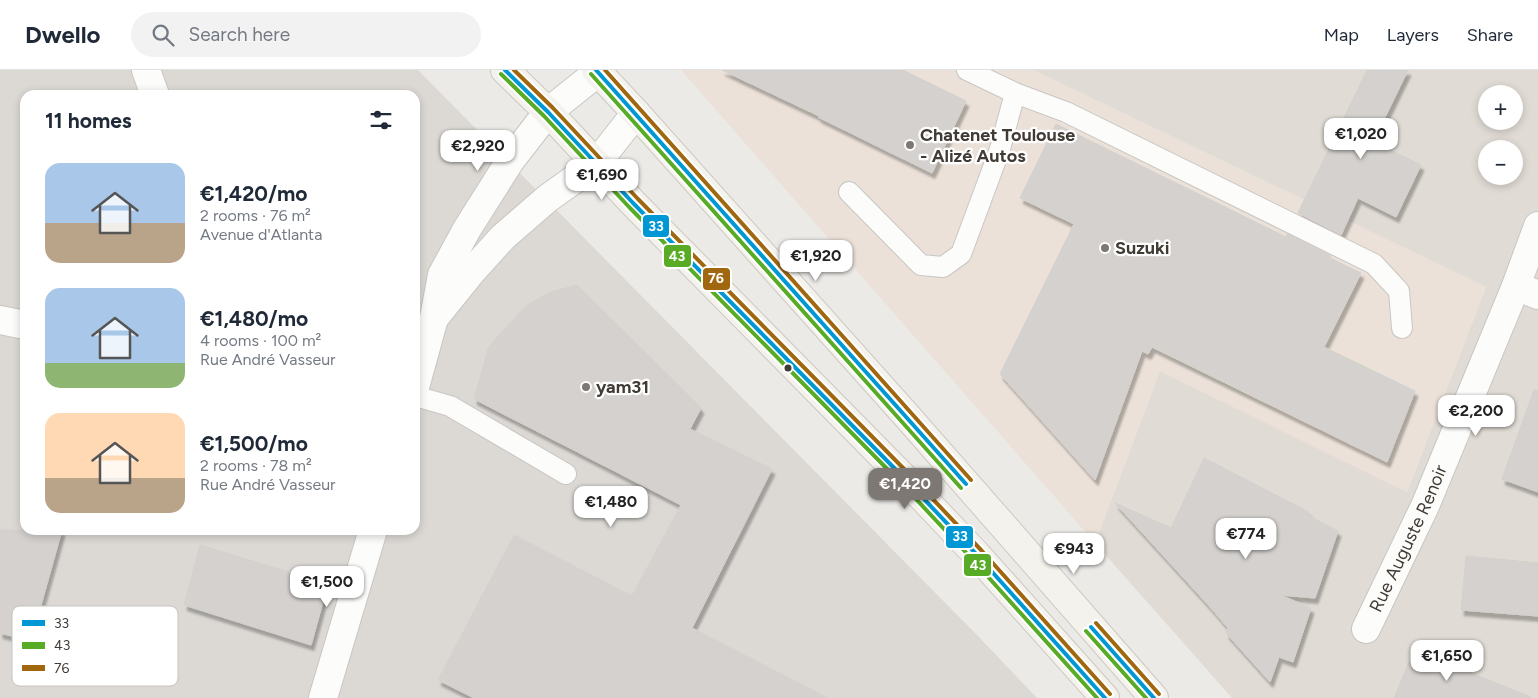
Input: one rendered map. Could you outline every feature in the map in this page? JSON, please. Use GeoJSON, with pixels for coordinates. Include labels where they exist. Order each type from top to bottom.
{"type":"FeatureCollection","features":[{"type":"Feature","properties":{"kind":"main road"},"geometry":{"type":"LineString","coordinates":[[505,70],[905,478],[1105,698]]}},
{"type":"Feature","properties":{"kind":"main road"},"geometry":{"type":"LineString","coordinates":[[597,71],[906,415],[1154,698]]}},
{"type":"Feature","properties":{"kind":"street"},"geometry":{"type":"LineString","coordinates":[[146,70],[153,90]]}},
{"type":"Feature","properties":{"kind":"street"},"geometry":{"type":"LineString","coordinates":[[420,369],[434,318],[442,275],[467,229],[510,161],[548,112],[597,71]]}},
{"type":"Feature","properties":{"kind":"street"},"geometry":{"type":"LineString","coordinates":[[434,318],[503,237],[548,198],[596,164],[636,113]]}},
{"type":"Feature","properties":{"kind":"street","name":"Rue Auguste Renoir"},"geometry":{"type":"LineString","coordinates":[[1366,629],[1527,291],[1538,226]]}},
{"type":"Feature","properties":{"kind":"street"},"geometry":{"type":"LineString","coordinates":[[0,320],[20,325]]}},
{"type":"Feature","properties":{"kind":"street"},"geometry":{"type":"LineString","coordinates":[[323,698],[371,535]]}},
{"type":"Feature","properties":{"kind":"lane"},"geometry":{"type":"LineString","coordinates":[[967,70],[1015,93],[1066,112],[1374,264],[1399,291],[1402,328]]}},
{"type":"Feature","properties":{"kind":"lane"},"geometry":{"type":"LineString","coordinates":[[849,192],[921,265],[943,267],[961,254],[1000,149],[1015,93]]}},
{"type":"Feature","properties":{"kind":"lane"},"geometry":{"type":"LineString","coordinates":[[420,397],[450,406],[566,474]]}},
{"type":"Feature","properties":{"kind":"shaded area"},"geometry":{"type":"Polygon","coordinates":[[[0,70],[418,70],[979,637],[1037,698],[0,698],[0,70]]]}},
{"type":"Feature","properties":{"kind":"shaded area"},"geometry":{"type":"Polygon","coordinates":[[[681,70],[1033,70],[1486,287],[1407,492],[1160,371],[1095,543],[681,70]]]}},
{"type":"Feature","properties":{"kind":"shaded area"},"geometry":{"type":"Polygon","coordinates":[[[1033,70],[1538,70],[1538,698],[1232,698],[1095,543],[1160,371],[1407,492],[1486,287],[1033,70]]]}},
{"type":"Feature","properties":{"kind":"building","name":"Chatenet Toulouse - Alizé Autos"},"geometry":{"type":"Polygon","coordinates":[[[722,70],[903,70],[966,101],[932,173],[722,70]]]}},
{"type":"Feature","properties":{"kind":"building"},"geometry":{"type":"Polygon","coordinates":[[[1367,70],[1408,70],[1373,142],[1421,165],[1396,217],[1358,198],[1341,235],[1298,213],[1367,70]]]}},
{"type":"Feature","properties":{"kind":"building"},"geometry":{"type":"Polygon","coordinates":[[[1056,124],[1286,237],[1287,234],[1361,273],[1324,347],[1415,391],[1387,462],[1152,347],[1148,354],[1142,351],[1095,480],[1000,374],[1074,224],[1020,198],[1056,124]]]}},
{"type":"Feature","properties":{"kind":"building"},"geometry":{"type":"Polygon","coordinates":[[[577,285],[701,408],[690,429],[772,469],[692,628],[828,698],[474,698],[438,680],[514,535],[632,596],[681,505],[474,399],[488,349],[498,336],[526,306],[550,292],[577,285]]]}},
{"type":"Feature","properties":{"kind":"building"},"geometry":{"type":"Polygon","coordinates":[[[1534,390],[1538,391],[1538,492],[1502,479],[1534,390]]]}},
{"type":"Feature","properties":{"kind":"building"},"geometry":{"type":"Polygon","coordinates":[[[1204,458],[1309,512],[1307,515],[1338,531],[1315,598],[1280,595],[1311,608],[1293,662],[1279,657],[1270,682],[1226,633],[1228,628],[1210,607],[1115,503],[1171,528],[1204,458]]]}},
{"type":"Feature","properties":{"kind":"building"},"geometry":{"type":"Polygon","coordinates":[[[0,530],[20,530],[20,535],[61,535],[41,606],[12,606],[12,636],[0,633],[0,530]]]}},
{"type":"Feature","properties":{"kind":"building"},"geometry":{"type":"Polygon","coordinates":[[[200,545],[328,584],[311,645],[184,605],[200,545]]]}},
{"type":"Feature","properties":{"kind":"building"},"geometry":{"type":"Polygon","coordinates":[[[1466,556],[1538,563],[1538,616],[1461,610],[1466,556]]]}},
{"type":"Feature","properties":{"kind":"building"},"geometry":{"type":"Polygon","coordinates":[[[1414,650],[1531,697],[1394,698],[1414,650]]]}},
{"type":"Feature","properties":{"kind":"transit line","name":"33"},"geometry":{"type":"LineString","coordinates":[[505,70],[905,479],[977,555],[1105,698]]}},
{"type":"Feature","properties":{"kind":"transit line","name":"76"},"geometry":{"type":"LineString","coordinates":[[514,70],[553,108],[638,199],[910,475],[982,551],[1110,694]]}},
{"type":"Feature","properties":{"kind":"transit line","name":"33"},"geometry":{"type":"LineString","coordinates":[[596,70],[966,484]]}},
{"type":"Feature","properties":{"kind":"transit line","name":"76"},"geometry":{"type":"LineString","coordinates":[[605,70],[971,480]]}},
{"type":"Feature","properties":{"kind":"transit line","name":"43"},"geometry":{"type":"LineString","coordinates":[[501,74],[901,483],[1097,698]]}},
{"type":"Feature","properties":{"kind":"transit line","name":"43"},"geometry":{"type":"LineString","coordinates":[[591,74],[961,488]]}},
{"type":"Feature","properties":{"kind":"transit line","name":"76"},"geometry":{"type":"LineString","coordinates":[[1096,623],[1159,694]]}},
{"type":"Feature","properties":{"kind":"transit line","name":"33"},"geometry":{"type":"LineString","coordinates":[[1091,627],[1154,698]]}},
{"type":"Feature","properties":{"kind":"transit line","name":"43"},"geometry":{"type":"LineString","coordinates":[[1086,631],[1146,698]]}},
{"type":"Feature","properties":{"kind":"place","name":"Chatenet Toulouse - Alizé Autos"},"geometry":{"type":"Point","coordinates":[910,145]}},
{"type":"Feature","properties":{"kind":"place","name":"Suzuki"},"geometry":{"type":"Point","coordinates":[1105,248]}},
{"type":"Feature","properties":{"kind":"place","name":"yam31"},"geometry":{"type":"Point","coordinates":[586,387]}}]}
